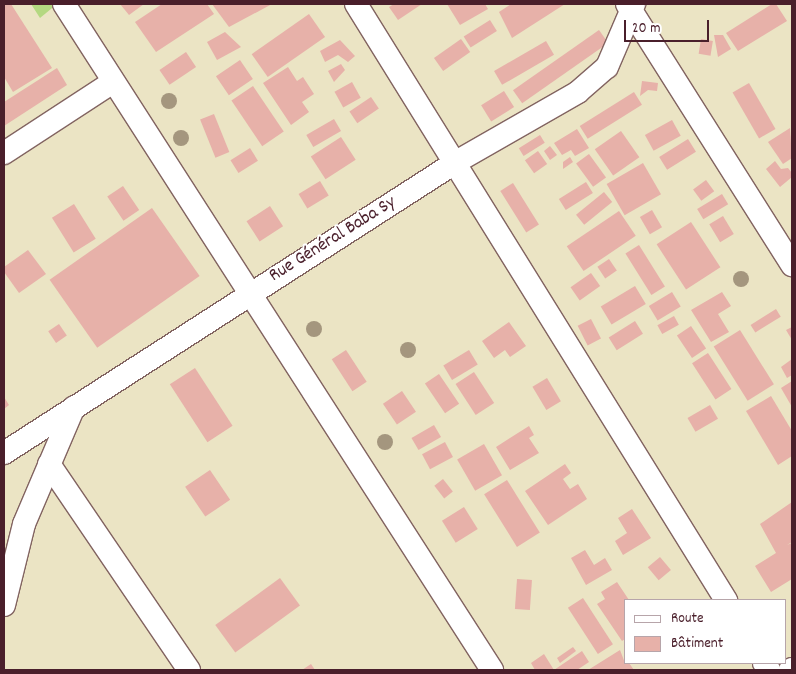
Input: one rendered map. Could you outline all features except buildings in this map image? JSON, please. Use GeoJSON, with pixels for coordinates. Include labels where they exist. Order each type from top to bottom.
{"type":"FeatureCollection","features":[{"type":"Feature","properties":{"kind":"street"},"geometry":{"type":"LineString","coordinates":[[64,4],[492,670]]}},
{"type":"Feature","properties":{"kind":"street"},"geometry":{"type":"LineString","coordinates":[[356,4],[456,162],[725,599]]}},
{"type":"Feature","properties":{"kind":"street"},"geometry":{"type":"LineString","coordinates":[[630,6],[788,251]]}},
{"type":"Feature","properties":{"kind":"street","name":"Rue Général Baba Sy"},"geometry":{"type":"LineString","coordinates":[[4,453],[250,292],[456,162],[578,92],[607,67],[619,42],[630,6]]}},
{"type":"Feature","properties":{"kind":"street"},"geometry":{"type":"LineString","coordinates":[[4,154],[113,82]]}},
{"type":"Feature","properties":{"kind":"street"},"geometry":{"type":"LineString","coordinates":[[4,605],[24,524],[74,407]]}},
{"type":"Feature","properties":{"kind":"street"},"geometry":{"type":"LineString","coordinates":[[49,464],[189,670]]}},
{"type":"Feature","properties":{"kind":"green space"},"geometry":{"type":"Polygon","coordinates":[[[31,4],[57,4],[40,18],[31,4]]]}}]}
